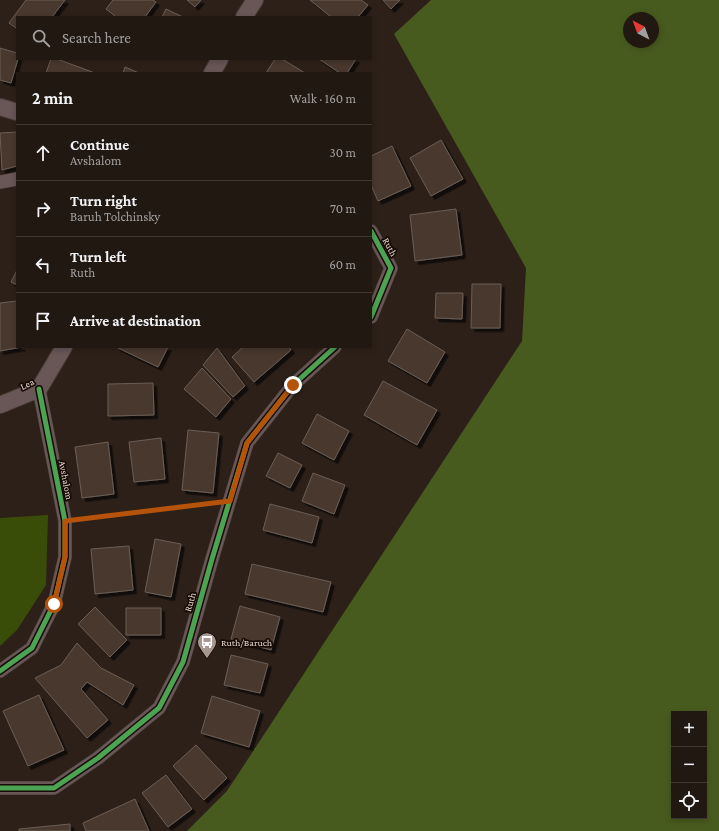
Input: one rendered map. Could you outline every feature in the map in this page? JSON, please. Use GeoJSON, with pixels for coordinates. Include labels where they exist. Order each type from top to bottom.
{"type":"FeatureCollection","features":[{"type":"Feature","properties":{"kind":"street"},"geometry":{"type":"LineString","coordinates":[[245,16],[254,1]]}},
{"type":"Feature","properties":{"kind":"street"},"geometry":{"type":"LineString","coordinates":[[213,72],[219,60]]}},
{"type":"Feature","properties":{"kind":"street"},"geometry":{"type":"LineString","coordinates":[[0,106],[16,112]]}},
{"type":"Feature","properties":{"kind":"street"},"geometry":{"type":"LineString","coordinates":[[0,182],[16,179]]}},
{"type":"Feature","properties":{"kind":"street","name":"Ruth"},"geometry":{"type":"LineString","coordinates":[[372,233],[391,268],[372,315]]}},
{"type":"Feature","properties":{"kind":"street","name":"Lea"},"geometry":{"type":"LineString","coordinates":[[0,405],[40,390],[63,348]]}},
{"type":"Feature","properties":{"kind":"street","name":"Ruth"},"geometry":{"type":"LineString","coordinates":[[0,788],[54,788],[98,758],[159,708],[183,662],[247,443],[293,385],[334,348]]}},
{"type":"Feature","properties":{"kind":"street","name":"Avshalom"},"geometry":{"type":"LineString","coordinates":[[0,671],[32,648],[54,604],[65,557],[65,521],[40,390]]}},
{"type":"Feature","properties":{"kind":"path"},"geometry":{"type":"LineString","coordinates":[[65,521],[230,501]]}},
{"type":"Feature","properties":{"kind":"green space"},"geometry":{"type":"Polygon","coordinates":[[[431,0],[719,0],[719,831],[187,831],[227,791],[522,341],[526,268],[394,34],[431,0]]]}},
{"type":"Feature","properties":{"kind":"green space"},"geometry":{"type":"Polygon","coordinates":[[[48,515],[46,585],[17,630],[0,646],[0,518],[48,515]]]}},
{"type":"Feature","properties":{"kind":"building"},"geometry":{"type":"Polygon","coordinates":[[[26,0],[65,0],[53,16],[16,16],[16,28],[9,23],[26,0]]]}},
{"type":"Feature","properties":{"kind":"building"},"geometry":{"type":"Polygon","coordinates":[[[113,0],[153,0],[156,2],[146,16],[115,16],[106,9],[113,0]]]}},
{"type":"Feature","properties":{"kind":"building"},"geometry":{"type":"Polygon","coordinates":[[[187,0],[201,0],[195,7],[187,0]]]}},
{"type":"Feature","properties":{"kind":"building"},"geometry":{"type":"Polygon","coordinates":[[[310,0],[361,0],[368,5],[359,16],[330,16],[310,0]]]}},
{"type":"Feature","properties":{"kind":"building"},"geometry":{"type":"Polygon","coordinates":[[[383,0],[400,0],[391,9],[383,0]]]}},
{"type":"Feature","properties":{"kind":"building"},"geometry":{"type":"Polygon","coordinates":[[[166,9],[181,16],[162,16],[166,9]]]}},
{"type":"Feature","properties":{"kind":"building"},"geometry":{"type":"Polygon","coordinates":[[[0,48],[16,53],[16,60],[18,60],[11,83],[0,80],[0,48]]]}},
{"type":"Feature","properties":{"kind":"building"},"geometry":{"type":"Polygon","coordinates":[[[51,60],[60,60],[92,72],[46,72],[51,60]]]}},
{"type":"Feature","properties":{"kind":"building"},"geometry":{"type":"Polygon","coordinates":[[[274,60],[284,60],[303,72],[267,72],[274,60]]]}},
{"type":"Feature","properties":{"kind":"building"},"geometry":{"type":"Polygon","coordinates":[[[320,60],[355,60],[348,72],[338,72],[320,60]]]}},
{"type":"Feature","properties":{"kind":"building"},"geometry":{"type":"Polygon","coordinates":[[[125,67],[137,72],[123,72],[125,67]]]}},
{"type":"Feature","properties":{"kind":"building"},"geometry":{"type":"Polygon","coordinates":[[[16,132],[16,166],[2,170],[0,133],[16,132]]]}},
{"type":"Feature","properties":{"kind":"building"},"geometry":{"type":"Polygon","coordinates":[[[441,140],[463,179],[431,196],[410,158],[441,140]]]}},
{"type":"Feature","properties":{"kind":"building"},"geometry":{"type":"Polygon","coordinates":[[[392,146],[411,186],[378,201],[372,187],[372,156],[392,146]]]}},
{"type":"Feature","properties":{"kind":"building"},"geometry":{"type":"Polygon","coordinates":[[[456,209],[462,255],[415,261],[410,215],[456,209]]]}},
{"type":"Feature","properties":{"kind":"building"},"geometry":{"type":"Polygon","coordinates":[[[16,272],[16,284],[11,282],[16,272]]]}},
{"type":"Feature","properties":{"kind":"building"},"geometry":{"type":"Polygon","coordinates":[[[472,284],[501,284],[500,328],[471,328],[472,284]]]}},
{"type":"Feature","properties":{"kind":"building"},"geometry":{"type":"Polygon","coordinates":[[[436,293],[463,293],[462,319],[435,318],[436,293]]]}},
{"type":"Feature","properties":{"kind":"building"},"geometry":{"type":"Polygon","coordinates":[[[16,301],[16,348],[0,351],[0,303],[16,301]]]}},
{"type":"Feature","properties":{"kind":"building"},"geometry":{"type":"Polygon","coordinates":[[[407,329],[445,352],[427,383],[388,361],[407,329]]]}},
{"type":"Feature","properties":{"kind":"building"},"geometry":{"type":"Polygon","coordinates":[[[118,348],[168,348],[158,367],[118,348]]]}},
{"type":"Feature","properties":{"kind":"building"},"geometry":{"type":"Polygon","coordinates":[[[217,348],[245,386],[233,397],[203,365],[217,348]]]}},
{"type":"Feature","properties":{"kind":"building"},"geometry":{"type":"Polygon","coordinates":[[[242,348],[290,348],[291,350],[254,382],[232,357],[242,348]]]}},
{"type":"Feature","properties":{"kind":"building"},"geometry":{"type":"Polygon","coordinates":[[[202,368],[231,399],[216,417],[184,389],[202,368]]]}},
{"type":"Feature","properties":{"kind":"building"},"geometry":{"type":"Polygon","coordinates":[[[383,381],[437,410],[417,445],[364,415],[383,381]]]}},
{"type":"Feature","properties":{"kind":"building"},"geometry":{"type":"Polygon","coordinates":[[[153,383],[154,415],[108,416],[108,384],[153,383]]]}},
{"type":"Feature","properties":{"kind":"building"},"geometry":{"type":"Polygon","coordinates":[[[317,414],[349,431],[334,460],[302,443],[317,414]]]}},
{"type":"Feature","properties":{"kind":"building"},"geometry":{"type":"Polygon","coordinates":[[[188,430],[219,433],[213,493],[182,490],[188,430]]]}},
{"type":"Feature","properties":{"kind":"building"},"geometry":{"type":"Polygon","coordinates":[[[161,438],[165,479],[134,482],[129,442],[161,438]]]}},
{"type":"Feature","properties":{"kind":"building"},"geometry":{"type":"Polygon","coordinates":[[[108,442],[114,494],[82,498],[75,447],[108,442]]]}},
{"type":"Feature","properties":{"kind":"building"},"geometry":{"type":"Polygon","coordinates":[[[278,453],[302,465],[290,488],[266,476],[278,453]]]}},
{"type":"Feature","properties":{"kind":"building"},"geometry":{"type":"Polygon","coordinates":[[[313,473],[345,485],[334,514],[302,501],[313,473]]]}},
{"type":"Feature","properties":{"kind":"building"},"geometry":{"type":"Polygon","coordinates":[[[270,504],[319,517],[312,543],[263,530],[270,504]]]}},
{"type":"Feature","properties":{"kind":"building"},"geometry":{"type":"Polygon","coordinates":[[[155,539],[181,544],[171,597],[145,592],[155,539]]]}},
{"type":"Feature","properties":{"kind":"building"},"geometry":{"type":"Polygon","coordinates":[[[129,546],[133,590],[95,594],[91,549],[129,546]]]}},
{"type":"Feature","properties":{"kind":"building"},"geometry":{"type":"Polygon","coordinates":[[[252,564],[331,582],[323,612],[245,594],[252,564]]]}},
{"type":"Feature","properties":{"kind":"building"},"geometry":{"type":"Polygon","coordinates":[[[240,606],[280,617],[271,650],[231,639],[240,606]]]}},
{"type":"Feature","properties":{"kind":"building"},"geometry":{"type":"Polygon","coordinates":[[[95,607],[127,640],[110,657],[78,624],[95,607]]]}},
{"type":"Feature","properties":{"kind":"building"},"geometry":{"type":"Polygon","coordinates":[[[126,608],[161,608],[161,635],[126,635],[126,608]]]}},
{"type":"Feature","properties":{"kind":"building"},"geometry":{"type":"Polygon","coordinates":[[[77,643],[101,668],[134,685],[123,705],[87,682],[81,689],[108,720],[87,738],[35,678],[61,665],[77,643]]]}},
{"type":"Feature","properties":{"kind":"building"},"geometry":{"type":"Polygon","coordinates":[[[231,655],[268,664],[260,693],[224,685],[231,655]]]}},
{"type":"Feature","properties":{"kind":"building"},"geometry":{"type":"Polygon","coordinates":[[[39,695],[64,750],[28,766],[3,711],[39,695]]]}},
{"type":"Feature","properties":{"kind":"building"},"geometry":{"type":"Polygon","coordinates":[[[212,696],[260,711],[249,747],[201,733],[212,696]]]}},
{"type":"Feature","properties":{"kind":"building"},"geometry":{"type":"Polygon","coordinates":[[[196,745],[227,778],[204,800],[173,766],[196,745]]]}},
{"type":"Feature","properties":{"kind":"building"},"geometry":{"type":"Polygon","coordinates":[[[166,775],[192,809],[168,827],[142,793],[166,775]]]}},
{"type":"Feature","properties":{"kind":"building"},"geometry":{"type":"Polygon","coordinates":[[[135,799],[149,831],[86,831],[83,823],[135,799]]]}},
{"type":"Feature","properties":{"kind":"building"},"geometry":{"type":"Polygon","coordinates":[[[70,824],[70,831],[19,831],[19,829],[70,824]]]}},
{"type":"Feature","properties":{"kind":"cycle path"},"geometry":{"type":"LineString","coordinates":[[372,233],[391,268],[372,315]]}},
{"type":"Feature","properties":{"kind":"cycle path"},"geometry":{"type":"LineString","coordinates":[[0,788],[54,788],[98,758],[159,708],[183,662],[247,443],[293,385],[334,348]]}},
{"type":"Feature","properties":{"kind":"cycle path"},"geometry":{"type":"LineString","coordinates":[[0,671],[32,648],[54,604],[65,557],[65,521],[39,389]]}},
{"type":"Feature","properties":{"kind":"place","name":"Ruth/Baruch"},"geometry":{"type":"Point","coordinates":[207,659]}},
{"type":"Feature","properties":{"kind":"route"},"geometry":{"type":"LineString","coordinates":[[54,604],[65,557],[65,521],[230,501],[247,443],[293,385]]}}]}
